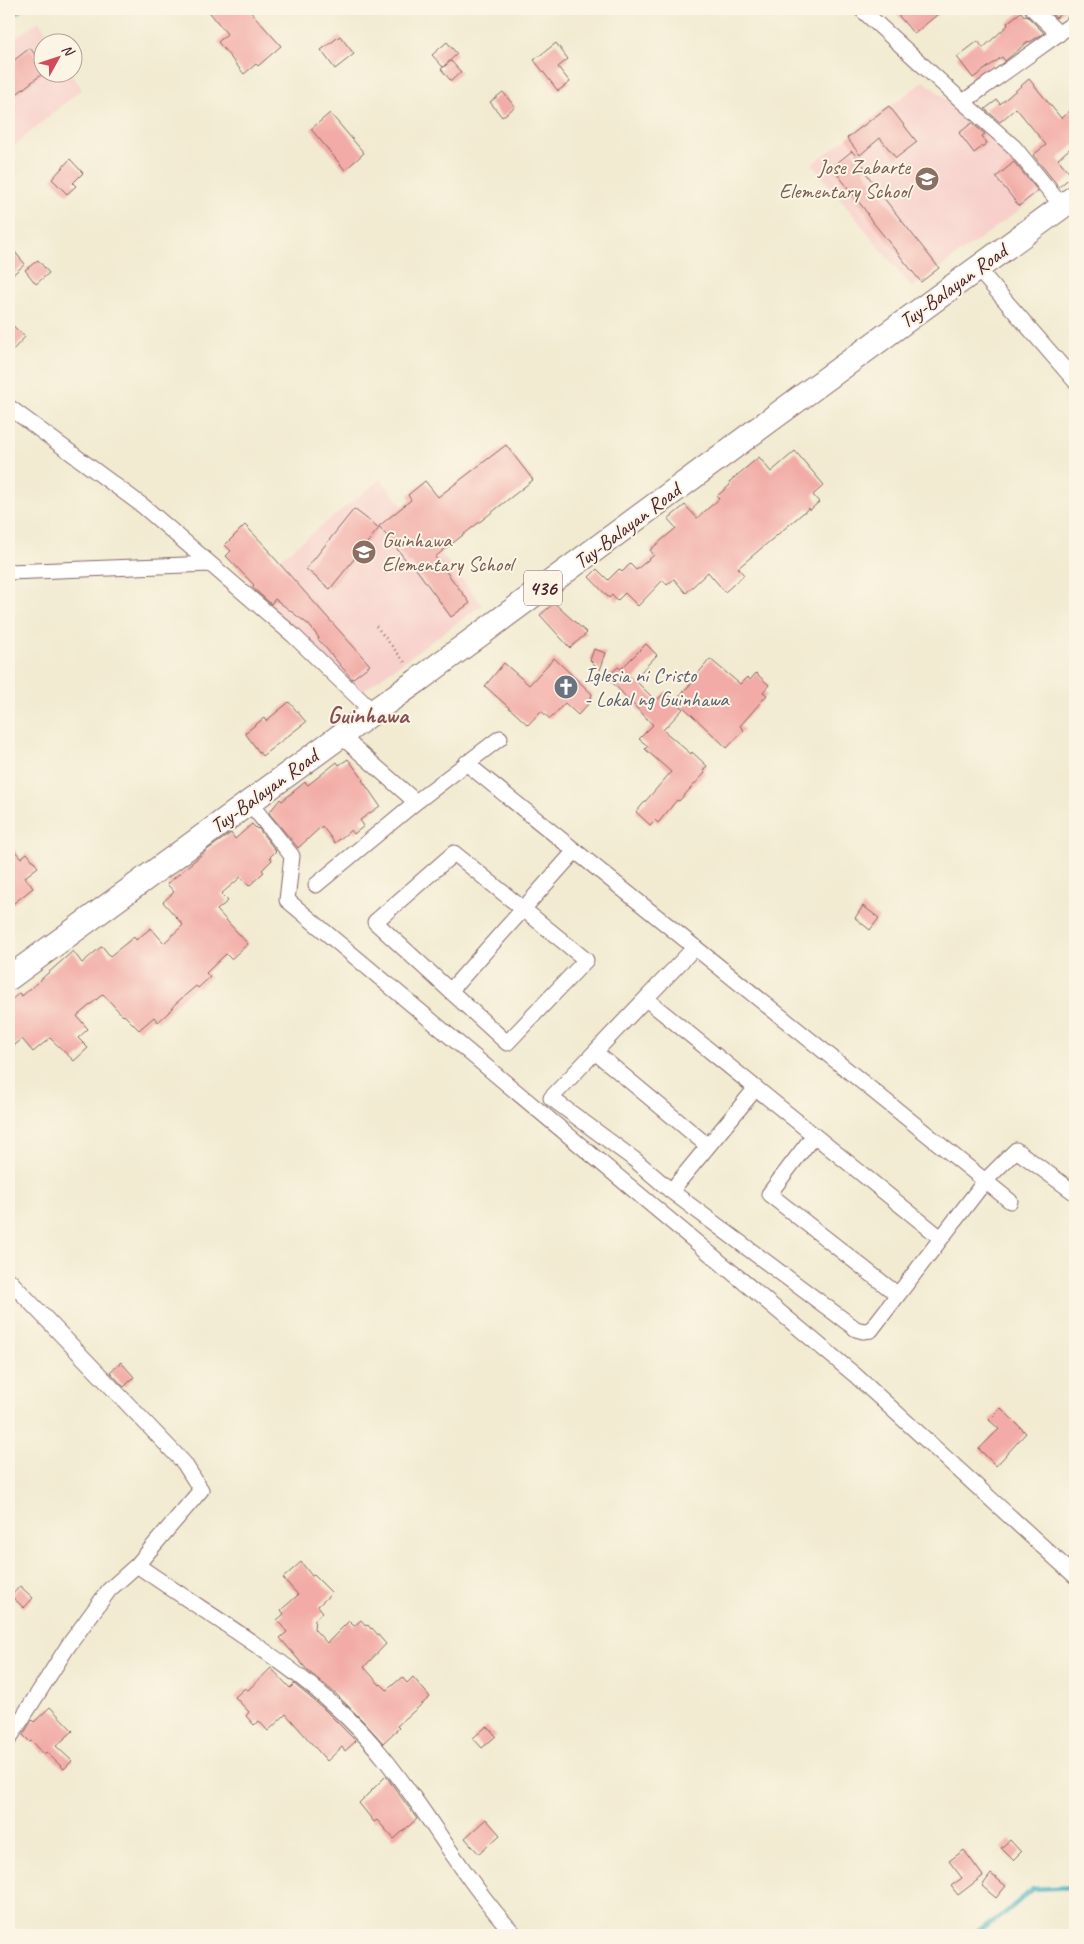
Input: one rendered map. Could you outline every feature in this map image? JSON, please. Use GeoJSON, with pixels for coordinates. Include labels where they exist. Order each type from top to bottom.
{"type":"FeatureCollection","features":[{"type":"Feature","properties":{"kind":"main road","name":"Tuy-Balayan Road"},"geometry":{"type":"LineString","coordinates":[[9,978],[340,735],[418,682],[1069,202]]}},
{"type":"Feature","properties":{"kind":"street"},"geometry":{"type":"LineString","coordinates":[[861,9],[1014,147],[1069,202]]}},
{"type":"Feature","properties":{"kind":"street"},"geometry":{"type":"LineString","coordinates":[[1033,9],[1059,34]]}},
{"type":"Feature","properties":{"kind":"street"},"geometry":{"type":"LineString","coordinates":[[963,102],[1075,22]]}},
{"type":"Feature","properties":{"kind":"street"},"geometry":{"type":"LineString","coordinates":[[977,268],[1075,381]]}},
{"type":"Feature","properties":{"kind":"street"},"geometry":{"type":"LineString","coordinates":[[9,407],[143,506],[293,636],[373,712]]}},
{"type":"Feature","properties":{"kind":"street"},"geometry":{"type":"LineString","coordinates":[[9,572],[210,564]]}},
{"type":"Feature","properties":{"kind":"street"},"geometry":{"type":"LineString","coordinates":[[340,735],[416,802]]}},
{"type":"Feature","properties":{"kind":"street"},"geometry":{"type":"LineString","coordinates":[[316,884],[416,802],[500,738]]}},
{"type":"Feature","properties":{"kind":"street"},"geometry":{"type":"LineString","coordinates":[[466,763],[1010,1201]]}},
{"type":"Feature","properties":{"kind":"street"},"geometry":{"type":"LineString","coordinates":[[249,802],[292,856],[287,900],[855,1375],[1075,1576]]}},
{"type":"Feature","properties":{"kind":"street"},"geometry":{"type":"LineString","coordinates":[[450,991],[575,851]]}},
{"type":"Feature","properties":{"kind":"street"},"geometry":{"type":"LineString","coordinates":[[454,853],[586,960],[507,1043],[450,991],[375,922],[454,853]]}},
{"type":"Feature","properties":{"kind":"street"},"geometry":{"type":"LineString","coordinates":[[695,948],[551,1098],[856,1329],[863,1331],[871,1330],[985,1181],[1016,1150],[1075,1194]]}},
{"type":"Feature","properties":{"kind":"street"},"geometry":{"type":"LineString","coordinates":[[646,998],[941,1238]]}},
{"type":"Feature","properties":{"kind":"street"},"geometry":{"type":"LineString","coordinates":[[595,1052],[708,1146]]}},
{"type":"Feature","properties":{"kind":"street"},"geometry":{"type":"LineString","coordinates":[[672,1191],[756,1088]]}},
{"type":"Feature","properties":{"kind":"street"},"geometry":{"type":"LineString","coordinates":[[814,1135],[769,1194],[898,1294]]}},
{"type":"Feature","properties":{"kind":"street"},"geometry":{"type":"LineString","coordinates":[[9,1280],[184,1463],[201,1490],[137,1564],[109,1590],[68,1646],[9,1739]]}},
{"type":"Feature","properties":{"kind":"street"},"geometry":{"type":"LineString","coordinates":[[137,1564],[286,1665],[346,1717],[384,1758],[444,1839],[494,1912],[515,1935]]}},
{"type":"Feature","properties":{"kind":"path"},"geometry":{"type":"LineString","coordinates":[[376,626],[418,682]]}},
{"type":"Feature","properties":{"kind":"shaded area"},"geometry":{"type":"Polygon","coordinates":[[[39,21],[46,32],[32,32],[32,82],[77,82],[82,89],[9,150],[9,42],[39,21]]]}},
{"type":"Feature","properties":{"kind":"shaded area","name":"Jose Zabarte Elementary School"},"geometry":{"type":"Polygon","coordinates":[[[924,81],[1000,143],[1043,193],[912,288],[812,164],[924,81]]]}},
{"type":"Feature","properties":{"kind":"shaded area","name":"Guinhawa Elementary School"},"geometry":{"type":"Polygon","coordinates":[[[381,479],[482,605],[361,692],[244,587],[381,479]]]}},
{"type":"Feature","properties":{"kind":"building"},"geometry":{"type":"Polygon","coordinates":[[[207,9],[248,9],[281,46],[258,66],[256,64],[244,74],[218,42],[227,34],[207,9]]]}},
{"type":"Feature","properties":{"kind":"building"},"geometry":{"type":"Polygon","coordinates":[[[893,9],[944,9],[914,34],[893,9]]]}},
{"type":"Feature","properties":{"kind":"building"},"geometry":{"type":"Polygon","coordinates":[[[1046,9],[1066,9],[1056,18],[1046,9]]]}},
{"type":"Feature","properties":{"kind":"building"},"geometry":{"type":"Polygon","coordinates":[[[1021,12],[1044,33],[1029,41],[1005,61],[1002,57],[973,78],[957,57],[978,41],[983,48],[1008,25],[1007,23],[1021,12]]]}},
{"type":"Feature","properties":{"kind":"building"},"geometry":{"type":"Polygon","coordinates":[[[340,36],[354,54],[335,69],[321,50],[340,36]]]}},
{"type":"Feature","properties":{"kind":"building"},"geometry":{"type":"Polygon","coordinates":[[[447,42],[457,54],[443,67],[432,55],[447,42]]]}},
{"type":"Feature","properties":{"kind":"building"},"geometry":{"type":"Polygon","coordinates":[[[556,43],[568,59],[558,67],[570,82],[558,91],[534,60],[556,43]]]}},
{"type":"Feature","properties":{"kind":"building"},"geometry":{"type":"Polygon","coordinates":[[[30,48],[32,51],[32,82],[9,100],[9,64],[30,48]]]}},
{"type":"Feature","properties":{"kind":"building"},"geometry":{"type":"Polygon","coordinates":[[[451,61],[461,72],[451,81],[441,69],[451,61]]]}},
{"type":"Feature","properties":{"kind":"building"},"geometry":{"type":"Polygon","coordinates":[[[1029,79],[1061,118],[1075,107],[1075,144],[1058,159],[1072,176],[1059,187],[1033,155],[1046,145],[1016,108],[1000,122],[985,109],[997,100],[1000,104],[1029,79]]]}},
{"type":"Feature","properties":{"kind":"building"},"geometry":{"type":"Polygon","coordinates":[[[503,92],[515,107],[502,117],[490,102],[503,92]]]}},
{"type":"Feature","properties":{"kind":"building"},"geometry":{"type":"Polygon","coordinates":[[[889,106],[917,142],[896,158],[880,138],[860,155],[847,138],[889,106]]]}},
{"type":"Feature","properties":{"kind":"building"},"geometry":{"type":"Polygon","coordinates":[[[330,113],[364,153],[345,170],[311,129],[330,113]]]}},
{"type":"Feature","properties":{"kind":"building"},"geometry":{"type":"Polygon","coordinates":[[[972,123],[985,134],[982,136],[987,143],[974,153],[959,133],[972,123]]]}},
{"type":"Feature","properties":{"kind":"building"},"geometry":{"type":"Polygon","coordinates":[[[852,151],[866,169],[864,170],[883,197],[939,268],[921,282],[867,215],[832,167],[852,151]]]}},
{"type":"Feature","properties":{"kind":"building"},"geometry":{"type":"Polygon","coordinates":[[[70,159],[83,173],[73,183],[76,186],[67,194],[52,179],[70,159]]]}},
{"type":"Feature","properties":{"kind":"building"},"geometry":{"type":"Polygon","coordinates":[[[1014,162],[1038,191],[1019,206],[996,177],[1014,162]]]}},
{"type":"Feature","properties":{"kind":"building"},"geometry":{"type":"Polygon","coordinates":[[[9,245],[25,264],[9,278],[9,245]]]}},
{"type":"Feature","properties":{"kind":"building"},"geometry":{"type":"Polygon","coordinates":[[[38,260],[49,273],[36,284],[25,270],[38,260]]]}},
{"type":"Feature","properties":{"kind":"building"},"geometry":{"type":"Polygon","coordinates":[[[9,322],[25,337],[9,354],[9,322]]]}},
{"type":"Feature","properties":{"kind":"building"},"geometry":{"type":"Polygon","coordinates":[[[506,445],[533,480],[435,557],[470,603],[451,617],[411,562],[409,564],[379,526],[411,500],[408,495],[425,481],[438,497],[506,445]]]}},
{"type":"Feature","properties":{"kind":"building"},"geometry":{"type":"Polygon","coordinates":[[[795,451],[824,485],[813,495],[819,502],[810,510],[809,508],[738,568],[744,575],[725,592],[708,572],[686,593],[674,579],[667,585],[663,580],[638,606],[625,593],[617,601],[612,595],[609,598],[589,577],[597,569],[608,580],[619,569],[622,572],[630,564],[636,570],[654,555],[650,550],[676,528],[668,519],[685,505],[697,518],[719,499],[717,496],[730,485],[729,482],[759,457],[771,472],[795,451]]]}},
{"type":"Feature","properties":{"kind":"building"},"geometry":{"type":"Polygon","coordinates":[[[354,509],[379,528],[330,589],[306,569],[354,509]]]}},
{"type":"Feature","properties":{"kind":"building"},"geometry":{"type":"Polygon","coordinates":[[[245,525],[370,665],[352,679],[318,639],[309,625],[275,599],[271,604],[252,587],[254,585],[226,556],[231,551],[225,545],[245,525]]]}},
{"type":"Feature","properties":{"kind":"building"},"geometry":{"type":"Polygon","coordinates":[[[554,603],[587,633],[570,648],[540,615],[554,603]]]}},
{"type":"Feature","properties":{"kind":"building"},"geometry":{"type":"Polygon","coordinates":[[[646,644],[657,655],[634,679],[656,701],[665,692],[683,709],[663,730],[707,766],[703,771],[705,773],[679,801],[677,800],[658,823],[655,820],[650,825],[636,812],[671,772],[645,749],[648,746],[639,739],[653,725],[607,677],[618,667],[621,669],[646,644]]]}},
{"type":"Feature","properties":{"kind":"building"},"geometry":{"type":"Polygon","coordinates":[[[594,649],[606,653],[600,670],[590,660],[594,649]]]}},
{"type":"Feature","properties":{"kind":"building"},"geometry":{"type":"Polygon","coordinates":[[[554,658],[592,694],[590,702],[578,715],[565,703],[550,719],[541,711],[528,725],[485,686],[504,663],[529,685],[554,658]]]}},
{"type":"Feature","properties":{"kind":"building"},"geometry":{"type":"Polygon","coordinates":[[[710,659],[740,684],[747,677],[750,680],[756,673],[769,685],[763,692],[767,695],[740,726],[744,730],[727,748],[676,700],[710,659]]]}},
{"type":"Feature","properties":{"kind":"building"},"geometry":{"type":"Polygon","coordinates":[[[289,702],[306,722],[262,756],[245,733],[264,718],[266,721],[289,702]]]}},
{"type":"Feature","properties":{"kind":"building"},"geometry":{"type":"Polygon","coordinates":[[[348,759],[380,806],[360,820],[364,826],[354,834],[351,830],[335,843],[322,826],[298,848],[269,813],[280,799],[282,801],[305,782],[308,785],[337,762],[339,765],[348,759]]]}},
{"type":"Feature","properties":{"kind":"building"},"geometry":{"type":"Polygon","coordinates":[[[252,824],[258,828],[276,851],[270,857],[272,860],[262,870],[264,872],[249,886],[241,877],[221,894],[228,901],[217,910],[248,944],[231,959],[226,954],[206,973],[210,977],[198,988],[196,986],[158,1022],[154,1017],[139,1030],[103,994],[77,1016],[88,1029],[78,1038],[88,1048],[74,1061],[50,1038],[33,1052],[22,1039],[9,1050],[9,1002],[19,993],[22,996],[73,951],[82,963],[102,946],[110,956],[134,937],[136,940],[151,928],[164,943],[183,925],[163,902],[174,892],[167,884],[207,850],[231,833],[235,839],[252,824]]]}},
{"type":"Feature","properties":{"kind":"building"},"geometry":{"type":"Polygon","coordinates":[[[9,844],[21,858],[27,853],[38,867],[25,877],[33,888],[9,907],[9,844]]]}},
{"type":"Feature","properties":{"kind":"building"},"geometry":{"type":"Polygon","coordinates":[[[863,906],[879,918],[870,930],[855,918],[863,906]]]}},
{"type":"Feature","properties":{"kind":"building"},"geometry":{"type":"Polygon","coordinates":[[[121,1362],[134,1377],[124,1387],[110,1372],[121,1362]]]}},
{"type":"Feature","properties":{"kind":"building"},"geometry":{"type":"Polygon","coordinates":[[[1001,1408],[1026,1433],[996,1466],[979,1449],[999,1429],[989,1420],[1001,1408]]]}},
{"type":"Feature","properties":{"kind":"building"},"geometry":{"type":"Polygon","coordinates":[[[301,1562],[312,1576],[314,1575],[332,1593],[318,1606],[323,1612],[315,1619],[314,1629],[327,1643],[349,1621],[354,1626],[361,1620],[366,1626],[368,1625],[372,1628],[386,1644],[364,1667],[380,1685],[387,1690],[402,1677],[407,1683],[413,1677],[430,1697],[397,1726],[399,1728],[383,1743],[336,1694],[308,1671],[280,1638],[287,1632],[277,1620],[284,1614],[281,1610],[298,1595],[283,1578],[301,1562]]]}},
{"type":"Feature","properties":{"kind":"building"},"geometry":{"type":"Polygon","coordinates":[[[20,1586],[33,1598],[24,1608],[11,1596],[20,1586]]]}},
{"type":"Feature","properties":{"kind":"building"},"geometry":{"type":"Polygon","coordinates":[[[271,1668],[290,1688],[294,1684],[323,1708],[356,1741],[345,1751],[342,1747],[327,1761],[286,1714],[268,1731],[259,1721],[254,1725],[246,1716],[249,1712],[235,1697],[245,1688],[248,1690],[271,1668]]]}},
{"type":"Feature","properties":{"kind":"building"},"geometry":{"type":"Polygon","coordinates":[[[50,1707],[73,1731],[56,1746],[72,1761],[64,1769],[46,1752],[44,1754],[32,1741],[30,1742],[23,1735],[32,1720],[34,1722],[50,1707]]]}},
{"type":"Feature","properties":{"kind":"building"},"geometry":{"type":"Polygon","coordinates":[[[487,1726],[496,1736],[482,1748],[473,1738],[487,1726]]]}},
{"type":"Feature","properties":{"kind":"building"},"geometry":{"type":"Polygon","coordinates":[[[386,1776],[417,1819],[394,1839],[377,1820],[374,1822],[359,1803],[386,1776]]]}},
{"type":"Feature","properties":{"kind":"building"},"geometry":{"type":"Polygon","coordinates":[[[486,1819],[500,1835],[479,1854],[465,1838],[486,1819]]]}},
{"type":"Feature","properties":{"kind":"building"},"geometry":{"type":"Polygon","coordinates":[[[1010,1840],[1021,1852],[1013,1860],[1001,1848],[1010,1840]]]}},
{"type":"Feature","properties":{"kind":"building"},"geometry":{"type":"Polygon","coordinates":[[[964,1850],[983,1876],[958,1895],[951,1886],[962,1878],[949,1861],[964,1850]]]}},
{"type":"Feature","properties":{"kind":"building"},"geometry":{"type":"Polygon","coordinates":[[[991,1874],[1006,1886],[996,1898],[982,1886],[991,1874]]]}},
{"type":"Feature","properties":{"kind":"waterway"},"geometry":{"type":"LineString","coordinates":[[9,18],[22,9]]}},
{"type":"Feature","properties":{"kind":"waterway"},"geometry":{"type":"LineString","coordinates":[[971,1935],[999,1918],[1033,1889],[1075,1887]]}},
{"type":"Feature","properties":{"kind":"place","name":"Jose Zabarte Elementary School"},"geometry":{"type":"Point","coordinates":[927,179]}},
{"type":"Feature","properties":{"kind":"place","name":"Guinhawa Elementary School"},"geometry":{"type":"Point","coordinates":[364,552]}},
{"type":"Feature","properties":{"kind":"place","name":"Iglesia ni Cristo - Lokal ng Guinhawa"},"geometry":{"type":"Point","coordinates":[566,687]}},
{"type":"Feature","properties":{"kind":"district","name":"Guinhawa"},"geometry":{"type":"Point","coordinates":[368,715]}}]}
